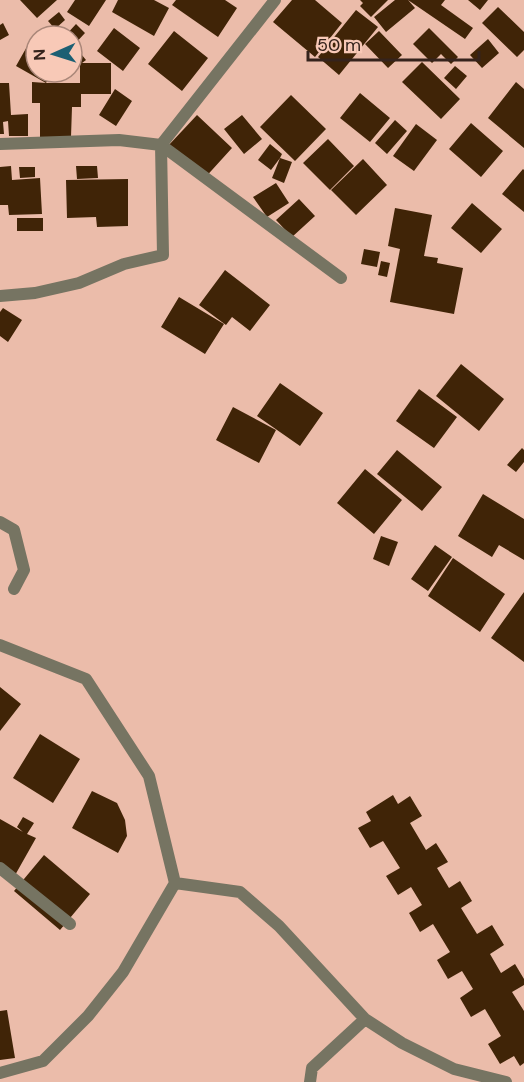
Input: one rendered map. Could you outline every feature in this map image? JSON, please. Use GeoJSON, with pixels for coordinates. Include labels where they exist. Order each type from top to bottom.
{"type":"FeatureCollection","features":[{"type":"Feature","properties":{"kind":"street"},"geometry":{"type":"LineString","coordinates":[[0,296],[35,293],[79,283],[124,264],[163,255],[161,145],[275,0]]}},
{"type":"Feature","properties":{"kind":"street"},"geometry":{"type":"LineString","coordinates":[[0,144],[119,140],[161,145],[341,278]]}},
{"type":"Feature","properties":{"kind":"street"},"geometry":{"type":"LineString","coordinates":[[0,522],[14,530],[24,570],[14,589]]}},
{"type":"Feature","properties":{"kind":"street"},"geometry":{"type":"LineString","coordinates":[[0,645],[86,679],[149,776],[175,883],[123,972],[88,1016],[43,1061],[0,1073]]}},
{"type":"Feature","properties":{"kind":"street"},"geometry":{"type":"LineString","coordinates":[[0,867],[70,924]]}},
{"type":"Feature","properties":{"kind":"street"},"geometry":{"type":"LineString","coordinates":[[175,883],[240,892],[279,926],[365,1019],[402,1042],[454,1069],[506,1082]]}},
{"type":"Feature","properties":{"kind":"street"},"geometry":{"type":"LineString","coordinates":[[310,1082],[312,1068],[365,1019]]}},
{"type":"Feature","properties":{"kind":"building"},"geometry":{"type":"Polygon","coordinates":[[[20,0],[57,0],[37,18],[20,0]]]}},
{"type":"Feature","properties":{"kind":"building"},"geometry":{"type":"Polygon","coordinates":[[[75,0],[106,0],[89,26],[67,12],[75,0]]]}},
{"type":"Feature","properties":{"kind":"building"},"geometry":{"type":"Polygon","coordinates":[[[118,0],[154,0],[169,8],[154,36],[112,12],[118,0]]]}},
{"type":"Feature","properties":{"kind":"building"},"geometry":{"type":"Polygon","coordinates":[[[176,0],[225,0],[237,8],[218,37],[172,5],[176,0]]]}},
{"type":"Feature","properties":{"kind":"building"},"geometry":{"type":"Polygon","coordinates":[[[292,0],[315,0],[342,23],[315,57],[273,22],[292,0]]]}},
{"type":"Feature","properties":{"kind":"building"},"geometry":{"type":"Polygon","coordinates":[[[360,0],[388,0],[371,17],[360,6],[363,3],[360,0]]]}},
{"type":"Feature","properties":{"kind":"building"},"geometry":{"type":"Polygon","coordinates":[[[395,0],[408,0],[415,8],[386,32],[374,17],[395,0]]]}},
{"type":"Feature","properties":{"kind":"building"},"geometry":{"type":"Polygon","coordinates":[[[408,0],[445,0],[441,5],[473,28],[465,39],[408,0]]]}},
{"type":"Feature","properties":{"kind":"building"},"geometry":{"type":"Polygon","coordinates":[[[468,0],[488,0],[480,10],[468,0]]]}},
{"type":"Feature","properties":{"kind":"building"},"geometry":{"type":"Polygon","coordinates":[[[498,7],[524,32],[524,50],[517,57],[482,23],[498,7]]]}},
{"type":"Feature","properties":{"kind":"building"},"geometry":{"type":"Polygon","coordinates":[[[356,10],[378,27],[339,75],[318,57],[356,10]]]}},
{"type":"Feature","properties":{"kind":"building"},"geometry":{"type":"Polygon","coordinates":[[[59,12],[65,20],[61,24],[51,24],[48,21],[59,12]]]}},
{"type":"Feature","properties":{"kind":"building"},"geometry":{"type":"Polygon","coordinates":[[[3,23],[9,35],[0,40],[0,25],[3,23]]]}},
{"type":"Feature","properties":{"kind":"building"},"geometry":{"type":"Polygon","coordinates":[[[114,28],[140,48],[123,71],[97,51],[114,28]]]}},
{"type":"Feature","properties":{"kind":"building"},"geometry":{"type":"Polygon","coordinates":[[[429,28],[458,57],[451,64],[441,54],[432,63],[413,44],[429,28]]]}},
{"type":"Feature","properties":{"kind":"building"},"geometry":{"type":"Polygon","coordinates":[[[174,31],[208,58],[182,91],[148,64],[174,31]]]}},
{"type":"Feature","properties":{"kind":"building"},"geometry":{"type":"Polygon","coordinates":[[[379,31],[402,55],[388,68],[365,44],[379,31]]]}},
{"type":"Feature","properties":{"kind":"building"},"geometry":{"type":"Polygon","coordinates":[[[488,39],[499,53],[482,68],[470,55],[488,39]]]}},
{"type":"Feature","properties":{"kind":"building"},"geometry":{"type":"Polygon","coordinates":[[[24,52],[24,71],[16,66],[24,52]]]}},
{"type":"Feature","properties":{"kind":"building"},"geometry":{"type":"Polygon","coordinates":[[[422,62],[460,99],[441,119],[402,82],[422,62]]]}},
{"type":"Feature","properties":{"kind":"building"},"geometry":{"type":"Polygon","coordinates":[[[84,63],[111,63],[111,94],[81,94],[81,107],[72,107],[71,137],[40,137],[40,103],[32,103],[32,84],[84,84],[84,63]]]}},
{"type":"Feature","properties":{"kind":"building"},"geometry":{"type":"Polygon","coordinates":[[[455,66],[467,76],[456,89],[444,78],[455,66]]]}},
{"type":"Feature","properties":{"kind":"building"},"geometry":{"type":"Polygon","coordinates":[[[516,82],[524,89],[524,148],[488,118],[516,82]]]}},
{"type":"Feature","properties":{"kind":"building"},"geometry":{"type":"Polygon","coordinates":[[[0,83],[9,83],[11,115],[28,114],[28,136],[9,136],[8,121],[3,122],[4,134],[0,134],[0,83]]]}},
{"type":"Feature","properties":{"kind":"building"},"geometry":{"type":"Polygon","coordinates":[[[115,89],[132,101],[116,126],[99,115],[115,89]]]}},
{"type":"Feature","properties":{"kind":"building"},"geometry":{"type":"Polygon","coordinates":[[[360,93],[390,118],[370,142],[340,118],[360,93]]]}},
{"type":"Feature","properties":{"kind":"building"},"geometry":{"type":"Polygon","coordinates":[[[291,95],[326,129],[295,161],[260,127],[291,95]]]}},
{"type":"Feature","properties":{"kind":"building"},"geometry":{"type":"Polygon","coordinates":[[[197,115],[232,148],[202,181],[167,147],[197,115]]]}},
{"type":"Feature","properties":{"kind":"building"},"geometry":{"type":"Polygon","coordinates":[[[242,115],[262,139],[244,154],[224,129],[242,115]]]}},
{"type":"Feature","properties":{"kind":"building"},"geometry":{"type":"Polygon","coordinates":[[[395,120],[407,131],[387,154],[375,143],[395,120]]]}},
{"type":"Feature","properties":{"kind":"building"},"geometry":{"type":"Polygon","coordinates":[[[471,123],[503,151],[481,177],[449,149],[471,123]]]}},
{"type":"Feature","properties":{"kind":"building"},"geometry":{"type":"Polygon","coordinates":[[[416,124],[437,140],[414,171],[393,156],[416,124]]]}},
{"type":"Feature","properties":{"kind":"building"},"geometry":{"type":"Polygon","coordinates":[[[328,139],[354,166],[330,190],[303,163],[328,139]]]}},
{"type":"Feature","properties":{"kind":"building"},"geometry":{"type":"Polygon","coordinates":[[[270,144],[282,154],[271,170],[258,160],[270,144]]]}},
{"type":"Feature","properties":{"kind":"building"},"geometry":{"type":"Polygon","coordinates":[[[280,158],[292,162],[284,183],[272,178],[280,158]]]}},
{"type":"Feature","properties":{"kind":"building"},"geometry":{"type":"Polygon","coordinates":[[[363,159],[387,185],[356,215],[331,190],[363,159]]]}},
{"type":"Feature","properties":{"kind":"building"},"geometry":{"type":"Polygon","coordinates":[[[11,166],[12,180],[40,178],[42,214],[9,215],[8,205],[0,205],[0,167],[11,166]]]}},
{"type":"Feature","properties":{"kind":"building"},"geometry":{"type":"Polygon","coordinates":[[[76,166],[97,166],[98,178],[77,179],[76,166]]]}},
{"type":"Feature","properties":{"kind":"building"},"geometry":{"type":"Polygon","coordinates":[[[19,167],[35,167],[35,177],[20,178],[19,167]]]}},
{"type":"Feature","properties":{"kind":"building"},"geometry":{"type":"Polygon","coordinates":[[[524,170],[524,212],[502,194],[524,170]]]}},
{"type":"Feature","properties":{"kind":"building"},"geometry":{"type":"Polygon","coordinates":[[[128,179],[128,226],[97,227],[96,217],[67,218],[66,180],[128,179]]]}},
{"type":"Feature","properties":{"kind":"building"},"geometry":{"type":"Polygon","coordinates":[[[276,183],[289,203],[267,217],[253,197],[276,183]]]}},
{"type":"Feature","properties":{"kind":"building"},"geometry":{"type":"Polygon","coordinates":[[[299,199],[315,216],[292,237],[276,220],[299,199]]]}},
{"type":"Feature","properties":{"kind":"building"},"geometry":{"type":"Polygon","coordinates":[[[472,203],[502,229],[481,253],[451,228],[472,203]]]}},
{"type":"Feature","properties":{"kind":"building"},"geometry":{"type":"Polygon","coordinates":[[[395,208],[432,215],[424,256],[438,258],[437,263],[463,268],[454,314],[390,302],[400,249],[388,246],[395,208]]]}},
{"type":"Feature","properties":{"kind":"building"},"geometry":{"type":"Polygon","coordinates":[[[17,218],[43,218],[43,231],[17,231],[17,218]]]}},
{"type":"Feature","properties":{"kind":"building"},"geometry":{"type":"Polygon","coordinates":[[[364,249],[380,252],[377,267],[361,264],[364,249]]]}},
{"type":"Feature","properties":{"kind":"building"},"geometry":{"type":"Polygon","coordinates":[[[381,261],[390,263],[387,277],[378,275],[381,261]]]}},
{"type":"Feature","properties":{"kind":"building"},"geometry":{"type":"Polygon","coordinates":[[[225,270],[270,305],[250,331],[232,317],[226,325],[199,305],[225,270]]]}},
{"type":"Feature","properties":{"kind":"building"},"geometry":{"type":"Polygon","coordinates":[[[179,297],[224,324],[205,354],[161,327],[179,297]]]}},
{"type":"Feature","properties":{"kind":"building"},"geometry":{"type":"Polygon","coordinates":[[[3,308],[22,320],[8,342],[0,336],[0,312],[3,308]]]}},
{"type":"Feature","properties":{"kind":"building"},"geometry":{"type":"Polygon","coordinates":[[[461,364],[504,399],[479,431],[436,396],[461,364]]]}},
{"type":"Feature","properties":{"kind":"building"},"geometry":{"type":"Polygon","coordinates":[[[280,383],[323,413],[300,446],[257,416],[280,383]]]}},
{"type":"Feature","properties":{"kind":"building"},"geometry":{"type":"Polygon","coordinates":[[[419,389],[457,417],[434,448],[396,421],[419,389]]]}},
{"type":"Feature","properties":{"kind":"building"},"geometry":{"type":"Polygon","coordinates":[[[233,407],[276,430],[259,463],[216,440],[233,407]]]}},
{"type":"Feature","properties":{"kind":"building"},"geometry":{"type":"Polygon","coordinates":[[[522,448],[524,462],[516,472],[507,465],[522,448]]]}},
{"type":"Feature","properties":{"kind":"building"},"geometry":{"type":"Polygon","coordinates":[[[397,450],[442,487],[422,511],[377,474],[397,450]]]}},
{"type":"Feature","properties":{"kind":"building"},"geometry":{"type":"Polygon","coordinates":[[[365,469],[402,500],[374,534],[337,503],[365,469]]]}},
{"type":"Feature","properties":{"kind":"building"},"geometry":{"type":"Polygon","coordinates":[[[483,494],[524,519],[524,560],[499,545],[492,557],[458,536],[483,494]]]}},
{"type":"Feature","properties":{"kind":"building"},"geometry":{"type":"Polygon","coordinates":[[[381,536],[398,542],[389,566],[373,559],[381,536]]]}},
{"type":"Feature","properties":{"kind":"building"},"geometry":{"type":"Polygon","coordinates":[[[435,545],[452,557],[428,591],[411,579],[435,545]]]}},
{"type":"Feature","properties":{"kind":"building"},"geometry":{"type":"Polygon","coordinates":[[[453,558],[505,594],[480,632],[428,596],[453,558]]]}},
{"type":"Feature","properties":{"kind":"building"},"geometry":{"type":"Polygon","coordinates":[[[524,592],[524,662],[491,638],[524,592]]]}},
{"type":"Feature","properties":{"kind":"building"},"geometry":{"type":"Polygon","coordinates":[[[0,687],[21,704],[0,731],[0,687]]]}},
{"type":"Feature","properties":{"kind":"building"},"geometry":{"type":"Polygon","coordinates":[[[40,734],[80,759],[53,803],[13,778],[40,734]]]}},
{"type":"Feature","properties":{"kind":"building"},"geometry":{"type":"Polygon","coordinates":[[[92,791],[117,803],[125,820],[127,836],[118,853],[72,828],[92,791]]]}},
{"type":"Feature","properties":{"kind":"building"},"geometry":{"type":"Polygon","coordinates":[[[393,795],[398,804],[410,796],[422,816],[410,823],[426,850],[436,843],[448,862],[437,868],[449,888],[460,881],[472,901],[461,908],[477,934],[492,925],[504,945],[490,954],[501,973],[515,964],[524,979],[524,985],[512,992],[524,1011],[524,1063],[520,1066],[514,1056],[500,1064],[488,1044],[501,1036],[485,1009],[471,1017],[460,998],[473,989],[462,971],[448,979],[437,960],[450,952],[433,924],[420,932],[409,913],[422,905],[411,887],[398,895],[386,876],[400,868],[383,841],[370,848],[358,828],[371,821],[366,812],[393,795]]]}},
{"type":"Feature","properties":{"kind":"building"},"geometry":{"type":"Polygon","coordinates":[[[23,817],[34,823],[27,834],[36,838],[14,877],[0,870],[0,819],[23,832],[17,827],[23,817]]]}},
{"type":"Feature","properties":{"kind":"building"},"geometry":{"type":"Polygon","coordinates":[[[44,855],[90,894],[60,930],[14,891],[44,855]]]}},
{"type":"Feature","properties":{"kind":"building"},"geometry":{"type":"Polygon","coordinates":[[[7,1010],[15,1058],[0,1060],[0,1011],[7,1010]]]}}]}
